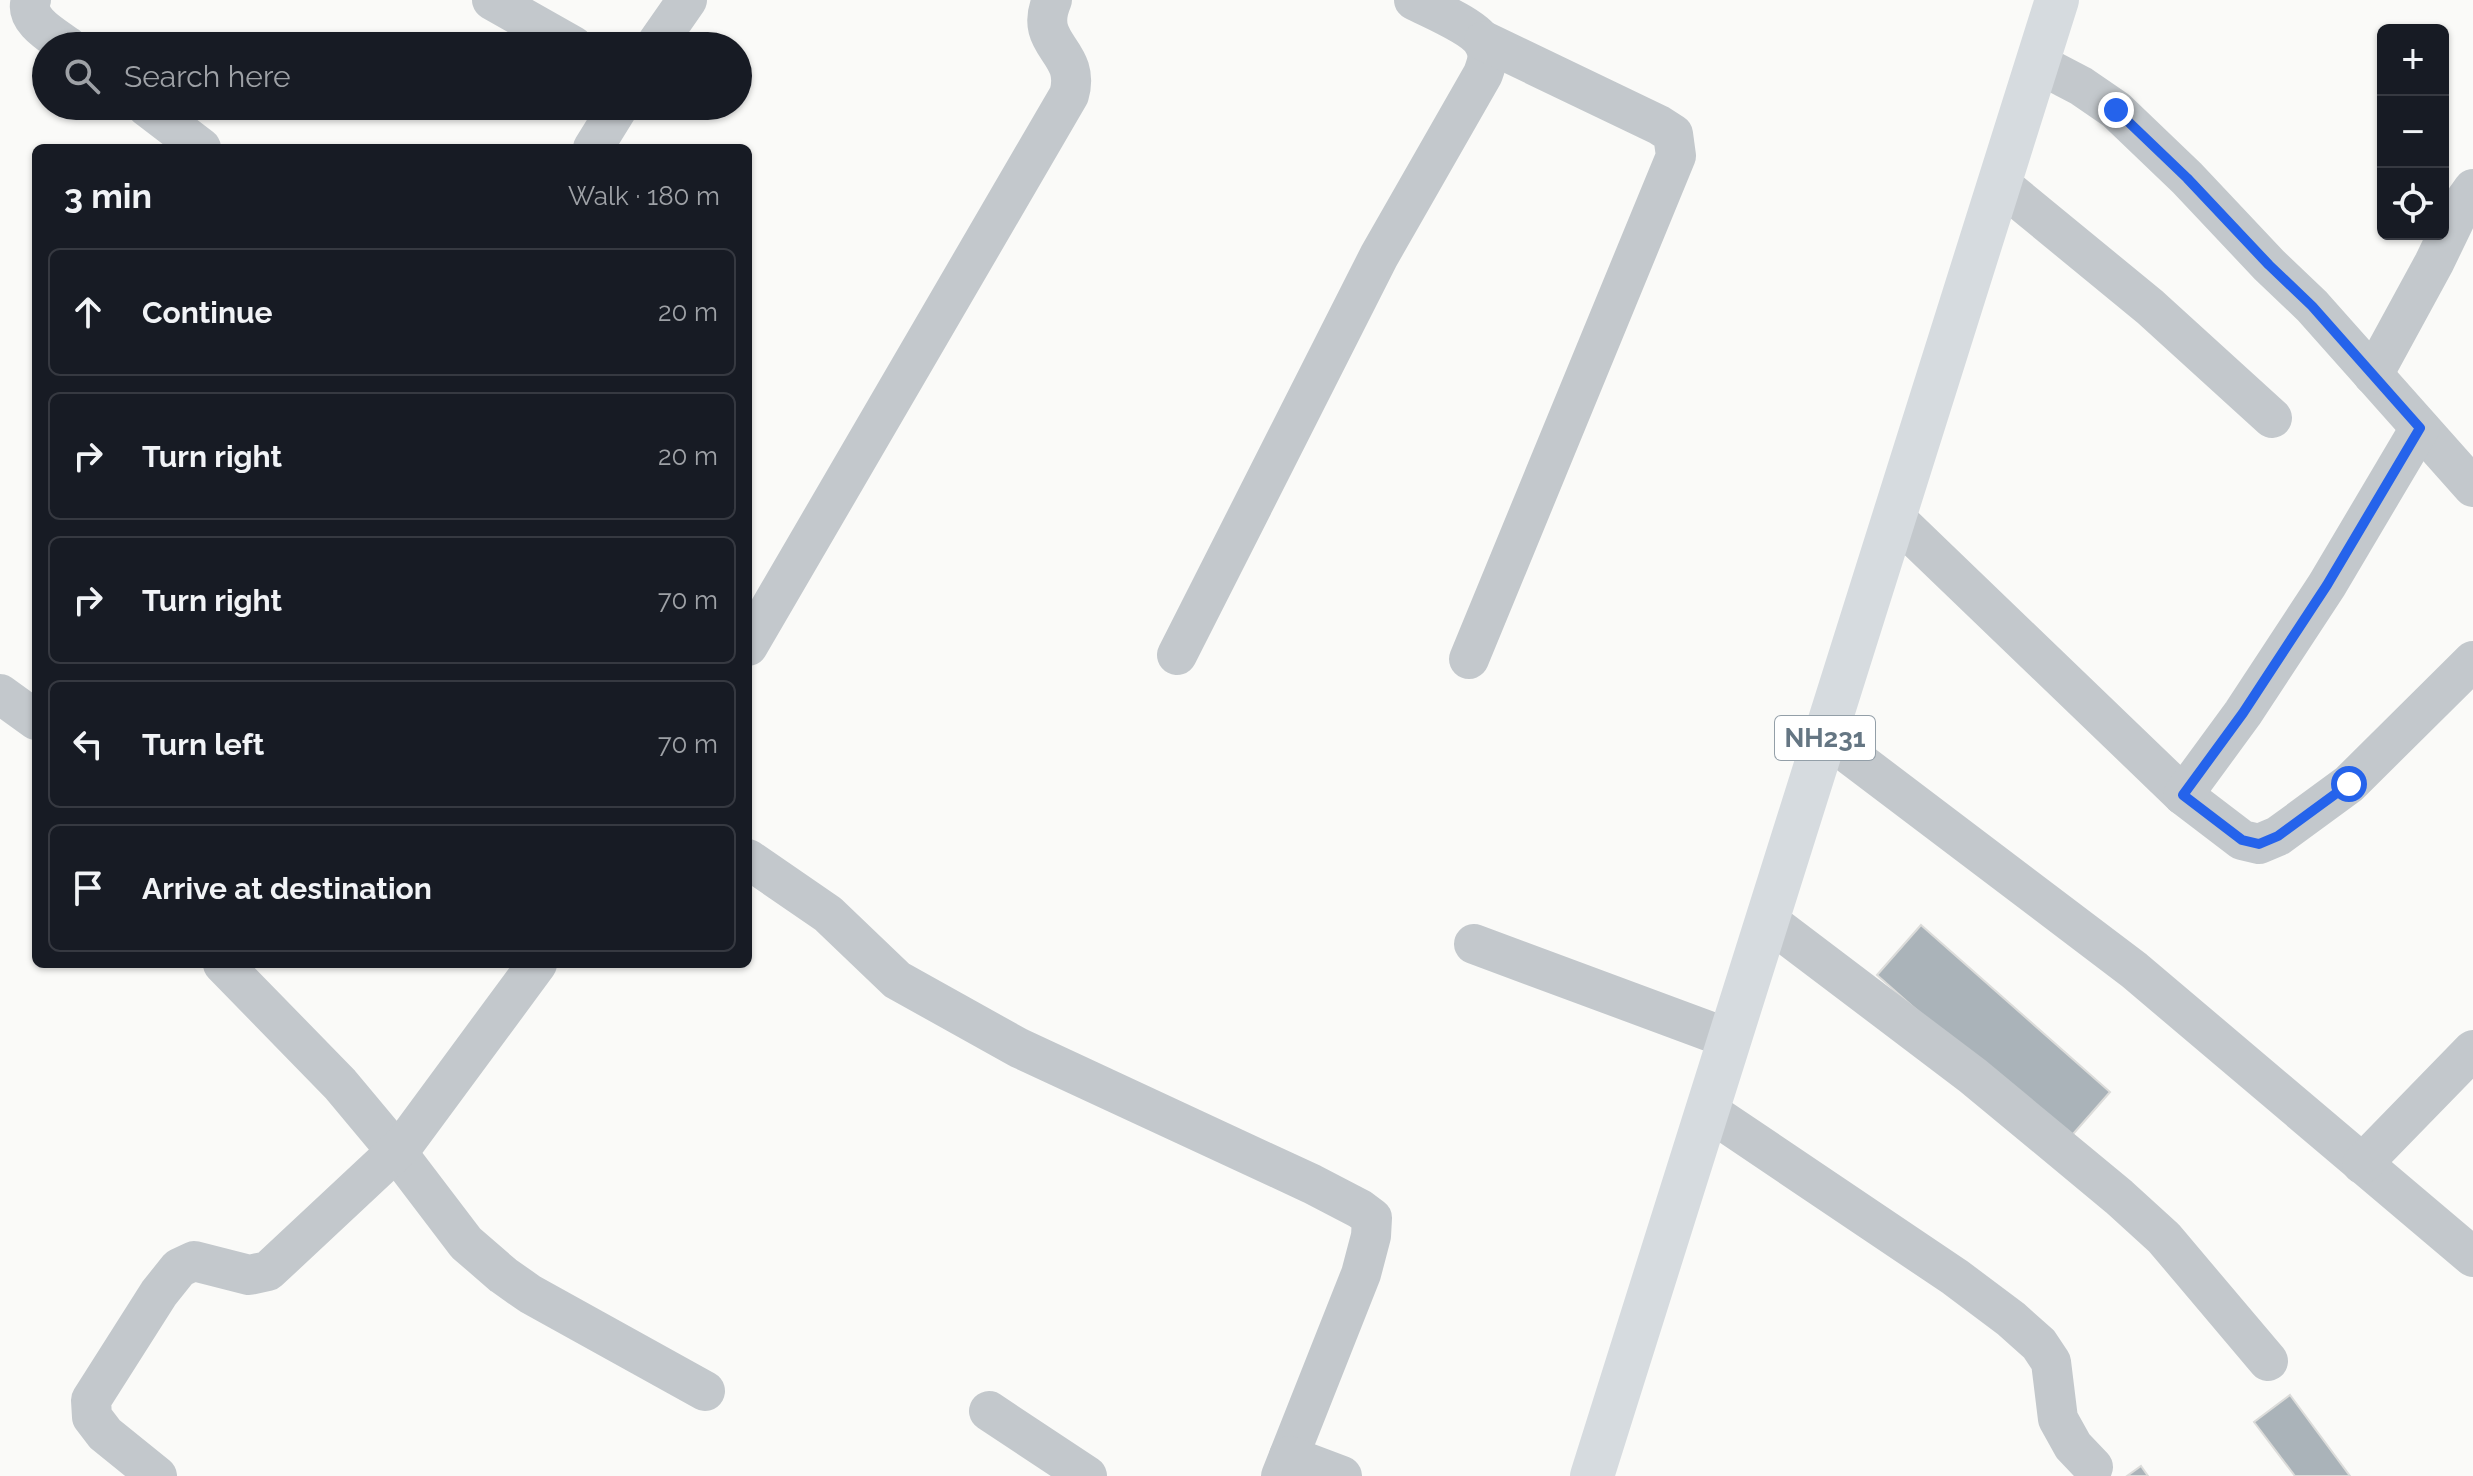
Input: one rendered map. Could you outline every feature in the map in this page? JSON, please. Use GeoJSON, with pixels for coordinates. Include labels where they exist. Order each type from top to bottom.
{"type":"FeatureCollection","features":[{"type":"Feature","properties":{"kind":"highway","name":"NH231"},"geometry":{"type":"LineString","coordinates":[[1592,1476],[2057,0]]}},
{"type":"Feature","properties":{"kind":"street"},"geometry":{"type":"LineString","coordinates":[[31,0],[28,5],[31,17],[50,32]]}},
{"type":"Feature","properties":{"kind":"street"},"geometry":{"type":"LineString","coordinates":[[492,0],[548,32]]}},
{"type":"Feature","properties":{"kind":"street"},"geometry":{"type":"LineString","coordinates":[[665,32],[687,0]]}},
{"type":"Feature","properties":{"kind":"street"},"geometry":{"type":"LineString","coordinates":[[752,639],[1069,95],[1073,81],[1069,65],[1048,31],[1045,15],[1052,0]]}},
{"type":"Feature","properties":{"kind":"street"},"geometry":{"type":"LineString","coordinates":[[1414,0],[1465,27],[1484,41],[1659,125],[1673,134],[1676,156],[1469,659]]}},
{"type":"Feature","properties":{"kind":"street"},"geometry":{"type":"LineString","coordinates":[[1177,655],[1379,256],[1483,74],[1489,59],[1484,41]]}},
{"type":"Feature","properties":{"kind":"street"},"geometry":{"type":"LineString","coordinates":[[2037,63],[2081,86],[2116,110],[2187,178],[2312,306],[2473,487]]}},
{"type":"Feature","properties":{"kind":"street"},"geometry":{"type":"LineString","coordinates":[[164,120],[196,144]]}},
{"type":"Feature","properties":{"kind":"street"},"geometry":{"type":"LineString","coordinates":[[595,144],[610,120]]}},
{"type":"Feature","properties":{"kind":"street"},"geometry":{"type":"LineString","coordinates":[[1999,183],[2150,307],[2272,418]]}},
{"type":"Feature","properties":{"kind":"street"},"geometry":{"type":"LineString","coordinates":[[2373,375],[2473,189]]}},
{"type":"Feature","properties":{"kind":"street"},"geometry":{"type":"LineString","coordinates":[[2183,795],[2243,713],[2327,585],[2420,428]]}},
{"type":"Feature","properties":{"kind":"street"},"geometry":{"type":"LineString","coordinates":[[1894,517],[2183,795],[2242,840],[2259,844],[2278,836],[2349,784],[2473,661]]}},
{"type":"Feature","properties":{"kind":"street"},"geometry":{"type":"LineString","coordinates":[[1825,736],[2134,970],[2473,1257]]}},
{"type":"Feature","properties":{"kind":"street"},"geometry":{"type":"LineString","coordinates":[[752,862],[828,914],[897,980],[1019,1048],[1312,1184],[1372,1218],[1371,1236],[1361,1274],[1285,1466],[1342,1476]]}},
{"type":"Feature","properties":{"kind":"street"},"geometry":{"type":"LineString","coordinates":[[1767,920],[1973,1076],[2119,1197],[2164,1238],[2268,1361]]}},
{"type":"Feature","properties":{"kind":"street"},"geometry":{"type":"LineString","coordinates":[[1474,944],[1730,1039]]}},
{"type":"Feature","properties":{"kind":"street"},"geometry":{"type":"LineString","coordinates":[[227,968],[340,1084],[466,1243],[530,1294],[705,1391]]}},
{"type":"Feature","properties":{"kind":"street"},"geometry":{"type":"LineString","coordinates":[[157,1476],[105,1434],[92,1417],[91,1400],[159,1293],[179,1268],[194,1261],[249,1275],[268,1271],[405,1143],[534,968]]}},
{"type":"Feature","properties":{"kind":"street"},"geometry":{"type":"LineString","coordinates":[[2362,1164],[2473,1050]]}},
{"type":"Feature","properties":{"kind":"street"},"geometry":{"type":"LineString","coordinates":[[1707,1110],[1955,1277],[2039,1344],[2051,1362],[2058,1419],[2073,1446],[2093,1467]]}},
{"type":"Feature","properties":{"kind":"street"},"geometry":{"type":"LineString","coordinates":[[989,1411],[1087,1476]]}},
{"type":"Feature","properties":{"kind":"building"},"geometry":{"type":"Polygon","coordinates":[[[1921,925],[2110,1092],[2066,1142],[1877,975],[1921,925]]]}},
{"type":"Feature","properties":{"kind":"building"},"geometry":{"type":"Polygon","coordinates":[[[2290,1395],[2350,1476],[2295,1476],[2254,1422],[2290,1395]]]}},
{"type":"Feature","properties":{"kind":"building"},"geometry":{"type":"Polygon","coordinates":[[[2141,1466],[2148,1476],[2127,1476],[2141,1466]]]}},
{"type":"Feature","properties":{"kind":"route"},"geometry":{"type":"LineString","coordinates":[[2116,110],[2312,306],[2420,428],[2327,585],[2243,713],[2183,795],[2242,840],[2259,844],[2278,836],[2349,784]]}}]}
